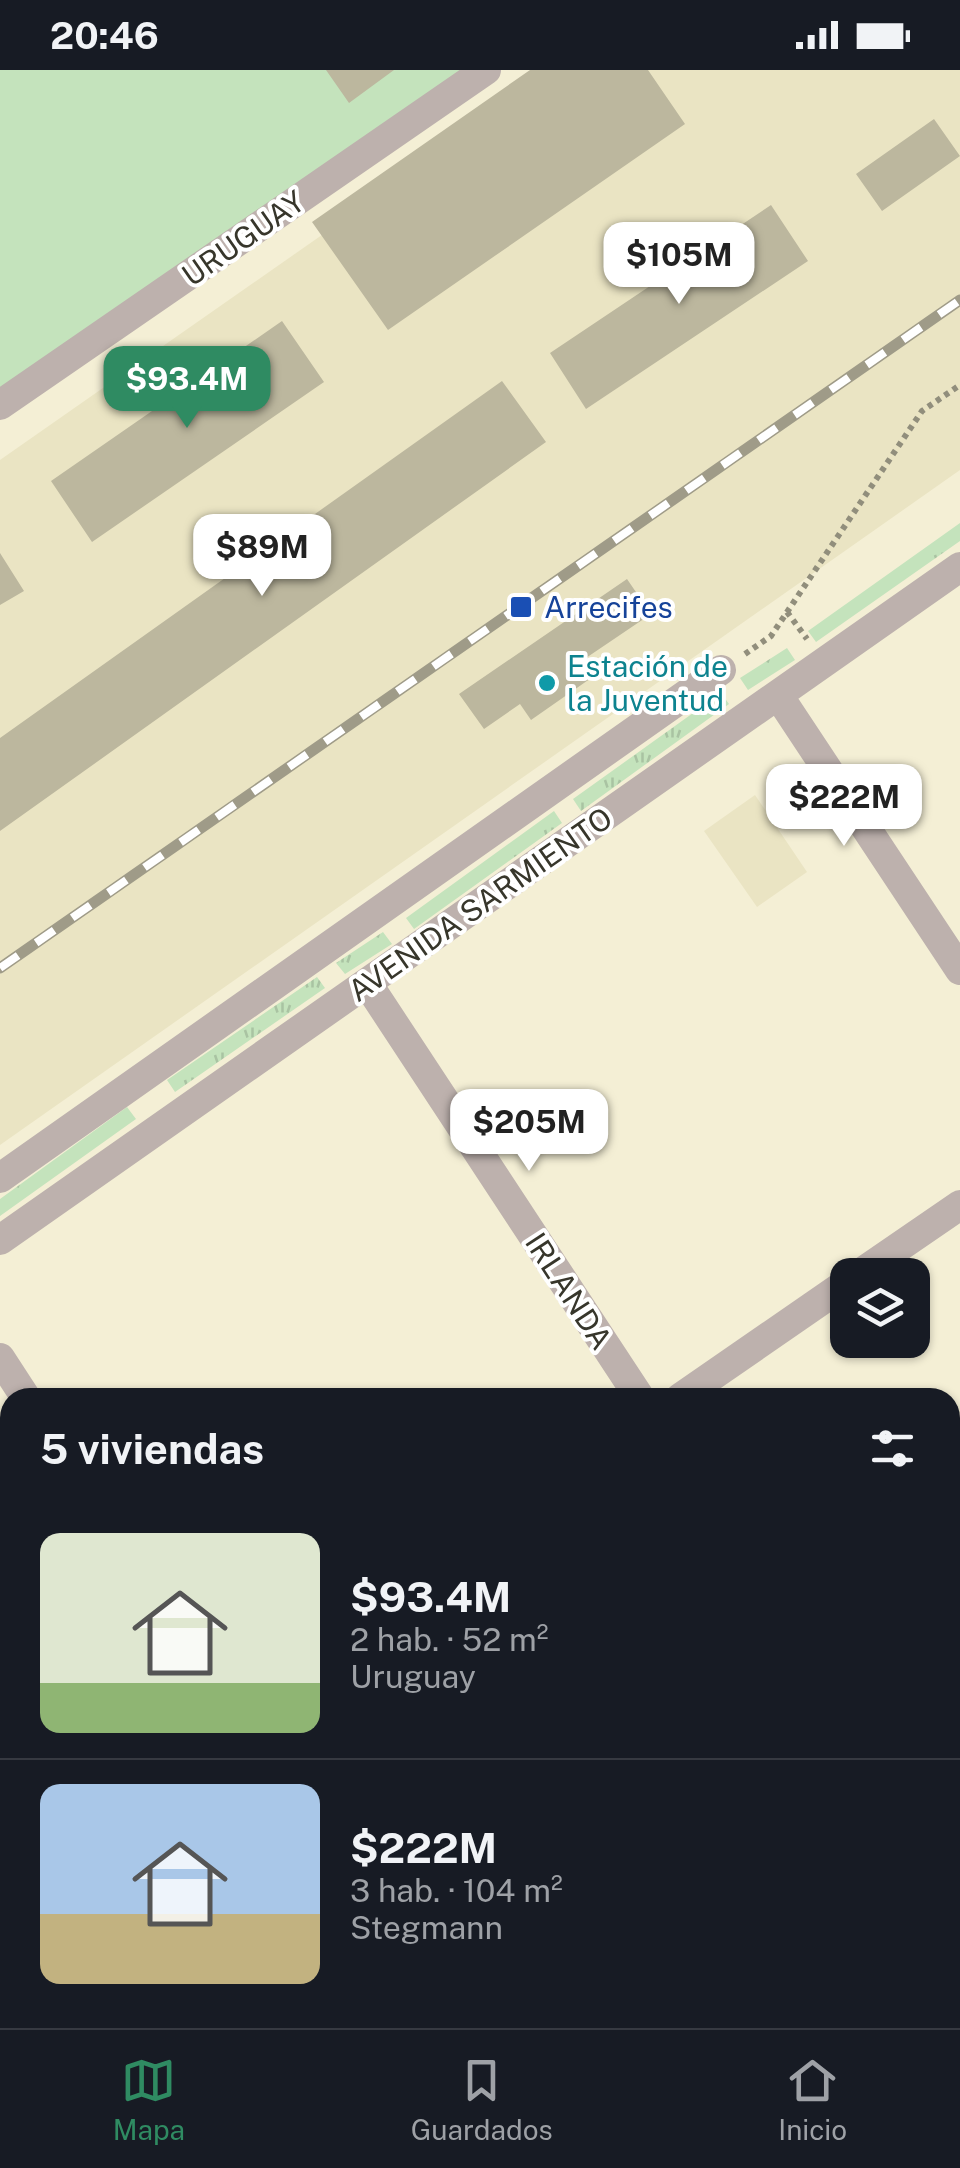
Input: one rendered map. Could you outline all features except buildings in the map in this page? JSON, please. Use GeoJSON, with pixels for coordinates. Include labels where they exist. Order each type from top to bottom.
{"type":"FeatureCollection","features":[{"type":"Feature","properties":{"kind":"street","name":"URUGUAY"},"geometry":{"type":"LineString","coordinates":[[0,405],[486,70]]}},
{"type":"Feature","properties":{"kind":"street","name":"AVENIDA SARMIENTO"},"geometry":{"type":"LineString","coordinates":[[0,1240],[960,567]]}},
{"type":"Feature","properties":{"kind":"street","name":"AVENIDA SARMIENTO"},"geometry":{"type":"LineString","coordinates":[[0,1178],[721,670]]}},
{"type":"Feature","properties":{"kind":"street"},"geometry":{"type":"LineString","coordinates":[[778,695],[960,970]]}},
{"type":"Feature","properties":{"kind":"street","name":"IRLANDA"},"geometry":{"type":"LineString","coordinates":[[368,983],[633,1388]]}},
{"type":"Feature","properties":{"kind":"street"},"geometry":{"type":"LineString","coordinates":[[883,1258],[960,1205]]}},
{"type":"Feature","properties":{"kind":"street"},"geometry":{"type":"LineString","coordinates":[[694,1388],[830,1294]]}},
{"type":"Feature","properties":{"kind":"street"},"geometry":{"type":"LineString","coordinates":[[0,1358],[20,1388]]}},
{"type":"Feature","properties":{"kind":"path"},"geometry":{"type":"LineString","coordinates":[[721,670],[771,636],[922,411],[960,385]]}},
{"type":"Feature","properties":{"kind":"shaded area"},"geometry":{"type":"Polygon","coordinates":[[[558,70],[960,70],[960,470],[0,1145],[0,460],[558,70]]]}},
{"type":"Feature","properties":{"kind":"shaded area"},"geometry":{"type":"Polygon","coordinates":[[[755,795],[807,872],[757,907],[704,831],[755,795]]]}},
{"type":"Feature","properties":{"kind":"green space"},"geometry":{"type":"Polygon","coordinates":[[[0,70],[467,70],[0,389],[0,70]]]}},
{"type":"Feature","properties":{"kind":"green space"},"geometry":{"type":"Polygon","coordinates":[[[960,523],[960,541],[816,642],[808,631],[960,523]]]}},
{"type":"Feature","properties":{"kind":"green space"},"geometry":{"type":"Polygon","coordinates":[[[787,648],[795,660],[748,690],[740,678],[787,648]]]}},
{"type":"Feature","properties":{"kind":"green space"},"geometry":{"type":"Polygon","coordinates":[[[721,693],[729,704],[581,811],[573,799],[721,693]]]}},
{"type":"Feature","properties":{"kind":"green space"},"geometry":{"type":"Polygon","coordinates":[[[554,811],[562,823],[414,929],[406,918],[554,811]]]}},
{"type":"Feature","properties":{"kind":"green space"},"geometry":{"type":"Polygon","coordinates":[[[383,932],[392,944],[345,974],[336,963],[383,932]]]}},
{"type":"Feature","properties":{"kind":"green space"},"geometry":{"type":"Polygon","coordinates":[[[317,977],[325,988],[175,1092],[167,1080],[317,977]]]}},
{"type":"Feature","properties":{"kind":"green space"},"geometry":{"type":"Polygon","coordinates":[[[127,1107],[136,1119],[0,1216],[0,1199],[127,1107]]]}},
{"type":"Feature","properties":{"kind":"railway"},"geometry":{"type":"LineString","coordinates":[[0,968],[960,300]]}},
{"type":"Feature","properties":{"kind":"place","name":"Arrecifes"},"geometry":{"type":"Point","coordinates":[521,607]}},
{"type":"Feature","properties":{"kind":"place","name":"Estación de la Juventud"},"geometry":{"type":"Point","coordinates":[547,683]}}]}
